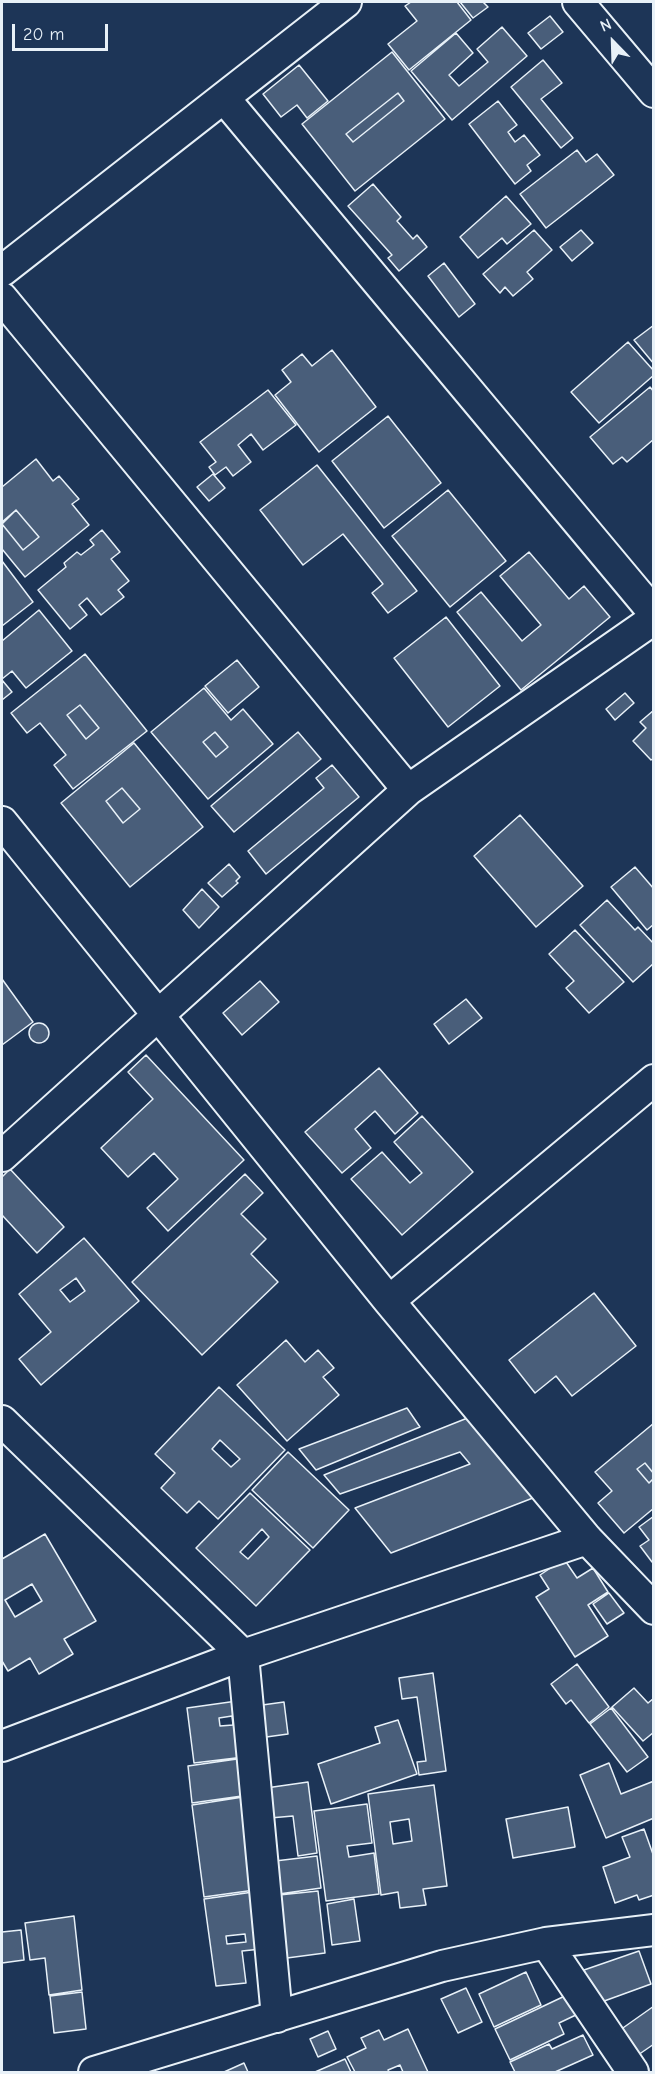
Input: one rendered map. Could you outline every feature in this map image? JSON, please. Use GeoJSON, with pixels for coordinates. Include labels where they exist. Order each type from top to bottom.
{"type":"FeatureCollection","features":[{"type":"Feature","properties":{"kind":"street"},"geometry":{"type":"LineString","coordinates":[[2,271],[346,2]]}},
{"type":"Feature","properties":{"kind":"street"},"geometry":{"type":"LineString","coordinates":[[578,2],[654,92]]}},
{"type":"Feature","properties":{"kind":"street"},"geometry":{"type":"LineString","coordinates":[[224,98],[654,613]]}},
{"type":"Feature","properties":{"kind":"street"},"geometry":{"type":"LineString","coordinates":[[2,297],[408,790]]}},
{"type":"Feature","properties":{"kind":"street"},"geometry":{"type":"LineString","coordinates":[[2,1156],[408,790],[654,619]]}},
{"type":"Feature","properties":{"kind":"street"},"geometry":{"type":"LineString","coordinates":[[2,822],[389,1301],[587,1539],[654,1609]]}},
{"type":"Feature","properties":{"kind":"street"},"geometry":{"type":"LineString","coordinates":[[389,1301],[650,1091]]}},
{"type":"Feature","properties":{"kind":"street"},"geometry":{"type":"LineString","coordinates":[[2,1421],[243,1655],[276,2017]]}},
{"type":"Feature","properties":{"kind":"street"},"geometry":{"type":"LineString","coordinates":[[2,1746],[243,1655],[587,1539]]}},
{"type":"Feature","properties":{"kind":"street"},"geometry":{"type":"LineString","coordinates":[[94,2073],[137,2066],[276,2017],[442,1965],[546,1943],[654,1930]]}},
{"type":"Feature","properties":{"kind":"street"},"geometry":{"type":"LineString","coordinates":[[546,1943],[633,2073]]}},
{"type":"Feature","properties":{"kind":"building"},"geometry":{"type":"Polygon","coordinates":[[[411,2],[457,2],[471,20],[409,70],[388,44],[417,21],[405,6],[411,2]]]}},
{"type":"Feature","properties":{"kind":"building"},"geometry":{"type":"Polygon","coordinates":[[[460,2],[483,2],[488,7],[473,18],[460,2]]]}},
{"type":"Feature","properties":{"kind":"building"},"geometry":{"type":"Polygon","coordinates":[[[550,16],[563,32],[541,49],[528,33],[550,16]]]}},
{"type":"Feature","properties":{"kind":"building"},"geometry":{"type":"Polygon","coordinates":[[[502,27],[527,56],[452,120],[411,71],[456,33],[473,53],[449,75],[459,86],[488,62],[477,49],[502,27]]]}},
{"type":"Feature","properties":{"kind":"building"},"geometry":{"type":"Polygon","coordinates":[[[392,52],[445,119],[355,191],[302,124],[392,52]],[[398,93],[346,134],[353,142],[404,101],[398,93]]]}},
{"type":"Feature","properties":{"kind":"building"},"geometry":{"type":"Polygon","coordinates":[[[543,60],[562,83],[541,99],[573,138],[561,148],[511,87],[543,60]]]}},
{"type":"Feature","properties":{"kind":"building"},"geometry":{"type":"Polygon","coordinates":[[[299,65],[328,101],[307,118],[297,105],[281,117],[263,94],[299,65]]]}},
{"type":"Feature","properties":{"kind":"building"},"geometry":{"type":"Polygon","coordinates":[[[398,93],[404,101],[353,142],[346,134],[398,93]]]}},
{"type":"Feature","properties":{"kind":"building"},"geometry":{"type":"Polygon","coordinates":[[[498,101],[517,125],[508,132],[515,142],[524,135],[540,155],[527,165],[531,171],[515,184],[469,124],[498,101]]]}},
{"type":"Feature","properties":{"kind":"building"},"geometry":{"type":"Polygon","coordinates":[[[577,150],[586,162],[597,154],[614,175],[546,228],[520,194],[577,150]]]}},
{"type":"Feature","properties":{"kind":"building"},"geometry":{"type":"Polygon","coordinates":[[[373,184],[401,217],[397,221],[413,239],[417,235],[427,247],[399,271],[388,258],[392,255],[348,206],[373,184]]]}},
{"type":"Feature","properties":{"kind":"building"},"geometry":{"type":"Polygon","coordinates":[[[506,196],[531,224],[507,244],[502,238],[478,258],[460,237],[506,196]]]}},
{"type":"Feature","properties":{"kind":"building"},"geometry":{"type":"Polygon","coordinates":[[[534,230],[552,250],[527,272],[533,279],[513,296],[505,287],[500,293],[483,274],[534,230]]]}},
{"type":"Feature","properties":{"kind":"building"},"geometry":{"type":"Polygon","coordinates":[[[581,230],[593,243],[572,261],[560,247],[581,230]]]}},
{"type":"Feature","properties":{"kind":"building"},"geometry":{"type":"Polygon","coordinates":[[[444,263],[475,304],[459,317],[428,276],[444,263]]]}},
{"type":"Feature","properties":{"kind":"building"},"geometry":{"type":"Polygon","coordinates":[[[654,325],[654,364],[634,340],[654,325]]]}},
{"type":"Feature","properties":{"kind":"building"},"geometry":{"type":"Polygon","coordinates":[[[628,342],[654,371],[654,375],[599,423],[571,392],[628,342]]]}},
{"type":"Feature","properties":{"kind":"building"},"geometry":{"type":"Polygon","coordinates":[[[332,350],[376,407],[319,452],[275,395],[291,382],[282,370],[302,354],[312,366],[332,350]]]}},
{"type":"Feature","properties":{"kind":"building"},"geometry":{"type":"Polygon","coordinates":[[[650,387],[654,392],[654,439],[627,462],[622,457],[613,464],[590,437],[650,387]]]}},
{"type":"Feature","properties":{"kind":"building"},"geometry":{"type":"Polygon","coordinates":[[[268,390],[296,425],[263,450],[251,434],[238,445],[251,462],[233,476],[226,467],[215,475],[209,467],[216,462],[200,442],[268,390]]]}},
{"type":"Feature","properties":{"kind":"building"},"geometry":{"type":"Polygon","coordinates":[[[388,416],[441,483],[384,528],[332,461],[388,416]]]}},
{"type":"Feature","properties":{"kind":"building"},"geometry":{"type":"Polygon","coordinates":[[[36,459],[53,481],[59,476],[79,499],[72,504],[89,525],[25,577],[2,549],[2,524],[23,550],[39,537],[16,510],[2,522],[2,487],[36,459]]]}},
{"type":"Feature","properties":{"kind":"building"},"geometry":{"type":"Polygon","coordinates":[[[317,465],[417,591],[388,613],[372,593],[383,584],[343,534],[303,565],[260,510],[317,465]]]}},
{"type":"Feature","properties":{"kind":"building"},"geometry":{"type":"Polygon","coordinates":[[[213,474],[225,488],[209,501],[197,487],[213,474]]]}},
{"type":"Feature","properties":{"kind":"building"},"geometry":{"type":"Polygon","coordinates":[[[448,490],[506,561],[450,607],[392,536],[448,490]]]}},
{"type":"Feature","properties":{"kind":"building"},"geometry":{"type":"Polygon","coordinates":[[[16,510],[39,537],[23,550],[2,524],[16,510]]]}},
{"type":"Feature","properties":{"kind":"building"},"geometry":{"type":"Polygon","coordinates":[[[102,530],[120,552],[111,559],[129,581],[118,590],[124,597],[101,615],[87,598],[79,605],[87,615],[70,629],[38,590],[66,567],[64,563],[77,552],[81,555],[94,545],[90,540],[102,530]]]}},
{"type":"Feature","properties":{"kind":"building"},"geometry":{"type":"Polygon","coordinates":[[[529,552],[569,599],[584,586],[610,617],[521,690],[457,612],[481,592],[522,641],[541,625],[500,576],[529,552]]]}},
{"type":"Feature","properties":{"kind":"building"},"geometry":{"type":"Polygon","coordinates":[[[2,561],[33,602],[2,626],[2,561]]]}},
{"type":"Feature","properties":{"kind":"building"},"geometry":{"type":"Polygon","coordinates":[[[39,610],[72,651],[26,688],[12,671],[2,679],[2,641],[39,610]]]}},
{"type":"Feature","properties":{"kind":"building"},"geometry":{"type":"Polygon","coordinates":[[[446,617],[500,686],[448,727],[394,658],[446,617]]]}},
{"type":"Feature","properties":{"kind":"building"},"geometry":{"type":"Polygon","coordinates":[[[85,654],[147,731],[73,789],[54,765],[66,755],[40,723],[27,733],[11,713],[85,654]],[[80,705],[67,715],[86,739],[99,728],[80,705]]]}},
{"type":"Feature","properties":{"kind":"building"},"geometry":{"type":"Polygon","coordinates":[[[237,660],[259,687],[228,713],[205,686],[237,660]]]}},
{"type":"Feature","properties":{"kind":"building"},"geometry":{"type":"Polygon","coordinates":[[[2,680],[12,692],[2,700],[2,680]]]}},
{"type":"Feature","properties":{"kind":"building"},"geometry":{"type":"Polygon","coordinates":[[[204,688],[231,720],[243,709],[273,744],[208,799],[151,732],[204,688]],[[215,732],[203,742],[216,757],[228,747],[215,732]]]}},
{"type":"Feature","properties":{"kind":"building"},"geometry":{"type":"Polygon","coordinates":[[[625,693],[634,703],[615,720],[606,709],[625,693]]]}},
{"type":"Feature","properties":{"kind":"building"},"geometry":{"type":"Polygon","coordinates":[[[80,705],[99,728],[86,739],[67,715],[80,705]]]}},
{"type":"Feature","properties":{"kind":"building"},"geometry":{"type":"Polygon","coordinates":[[[654,710],[654,758],[651,760],[633,741],[646,728],[640,722],[654,710]]]}},
{"type":"Feature","properties":{"kind":"building"},"geometry":{"type":"Polygon","coordinates":[[[215,732],[228,747],[216,757],[203,742],[215,732]]]}},
{"type":"Feature","properties":{"kind":"building"},"geometry":{"type":"Polygon","coordinates":[[[298,732],[321,759],[234,832],[211,806],[298,732]]]}},
{"type":"Feature","properties":{"kind":"building"},"geometry":{"type":"Polygon","coordinates":[[[134,743],[203,827],[130,887],[61,803],[134,743]],[[122,788],[106,801],[123,823],[140,809],[122,788]]]}},
{"type":"Feature","properties":{"kind":"building"},"geometry":{"type":"Polygon","coordinates":[[[332,765],[359,797],[266,874],[248,851],[324,788],[316,778],[332,765]]]}},
{"type":"Feature","properties":{"kind":"building"},"geometry":{"type":"Polygon","coordinates":[[[122,788],[140,809],[123,823],[106,801],[122,788]]]}},
{"type":"Feature","properties":{"kind":"building"},"geometry":{"type":"Polygon","coordinates":[[[520,815],[583,886],[536,927],[474,856],[520,815]]]}},
{"type":"Feature","properties":{"kind":"building"},"geometry":{"type":"Polygon","coordinates":[[[229,864],[240,877],[236,881],[238,883],[222,897],[208,883],[229,864]]]}},
{"type":"Feature","properties":{"kind":"building"},"geometry":{"type":"Polygon","coordinates":[[[635,867],[654,889],[654,924],[647,930],[611,887],[635,867]]]}},
{"type":"Feature","properties":{"kind":"building"},"geometry":{"type":"Polygon","coordinates":[[[202,889],[219,907],[199,928],[183,910],[202,889]]]}},
{"type":"Feature","properties":{"kind":"building"},"geometry":{"type":"Polygon","coordinates":[[[607,900],[635,930],[638,927],[654,944],[654,963],[633,982],[580,925],[607,900]]]}},
{"type":"Feature","properties":{"kind":"building"},"geometry":{"type":"Polygon","coordinates":[[[575,930],[624,982],[589,1013],[566,988],[574,981],[549,954],[575,930]]]}},
{"type":"Feature","properties":{"kind":"building"},"geometry":{"type":"Polygon","coordinates":[[[2,979],[33,1022],[2,1045],[2,979]]]}},
{"type":"Feature","properties":{"kind":"building"},"geometry":{"type":"Polygon","coordinates":[[[260,981],[279,1002],[242,1035],[223,1013],[260,981]]]}},
{"type":"Feature","properties":{"kind":"building"},"geometry":{"type":"Polygon","coordinates":[[[466,999],[482,1018],[449,1044],[434,1024],[466,999]]]}},
{"type":"Feature","properties":{"kind":"building"},"geometry":{"type":"Polygon","coordinates":[[[35,1023],[43,1023],[49,1029],[49,1037],[43,1043],[35,1043],[29,1037],[29,1029],[35,1023]]]}},
{"type":"Feature","properties":{"kind":"building"},"geometry":{"type":"Polygon","coordinates":[[[146,1055],[244,1160],[168,1231],[147,1208],[178,1179],[154,1153],[128,1177],[101,1148],[153,1099],[128,1072],[146,1055]]]}},
{"type":"Feature","properties":{"kind":"building"},"geometry":{"type":"Polygon","coordinates":[[[379,1068],[418,1113],[395,1134],[375,1111],[355,1129],[371,1148],[342,1173],[305,1132],[379,1068]]]}},
{"type":"Feature","properties":{"kind":"building"},"geometry":{"type":"Polygon","coordinates":[[[422,1116],[473,1172],[402,1235],[351,1179],[382,1152],[410,1183],[422,1173],[394,1142],[422,1116]]]}},
{"type":"Feature","properties":{"kind":"building"},"geometry":{"type":"Polygon","coordinates":[[[10,1169],[64,1227],[37,1253],[2,1215],[2,1177],[10,1169]]]}},
{"type":"Feature","properties":{"kind":"building"},"geometry":{"type":"Polygon","coordinates":[[[245,1174],[263,1193],[241,1214],[266,1239],[251,1254],[278,1282],[202,1355],[132,1282],[245,1174]]]}},
{"type":"Feature","properties":{"kind":"building"},"geometry":{"type":"Polygon","coordinates":[[[84,1238],[139,1301],[41,1385],[19,1359],[51,1332],[19,1294],[84,1238]],[[76,1278],[60,1290],[70,1302],[85,1291],[76,1278]]]}},
{"type":"Feature","properties":{"kind":"building"},"geometry":{"type":"Polygon","coordinates":[[[594,1293],[636,1346],[572,1396],[556,1376],[535,1393],[509,1360],[594,1293]]]}},
{"type":"Feature","properties":{"kind":"building"},"geometry":{"type":"Polygon","coordinates":[[[286,1340],[305,1362],[318,1350],[334,1368],[323,1377],[339,1395],[287,1441],[237,1385],[286,1340]]]}},
{"type":"Feature","properties":{"kind":"building"},"geometry":{"type":"Polygon","coordinates":[[[219,1387],[285,1450],[218,1519],[199,1501],[187,1513],[161,1488],[175,1473],[155,1454],[219,1387]],[[220,1440],[212,1449],[231,1467],[240,1459],[220,1440]]]}},
{"type":"Feature","properties":{"kind":"building"},"geometry":{"type":"Polygon","coordinates":[[[407,1408],[420,1427],[316,1470],[299,1449],[407,1408]]]}},
{"type":"Feature","properties":{"kind":"building"},"geometry":{"type":"Polygon","coordinates":[[[470,1417],[538,1496],[391,1553],[355,1508],[470,1464],[460,1452],[340,1494],[324,1475],[470,1417]]]}},
{"type":"Feature","properties":{"kind":"building"},"geometry":{"type":"Polygon","coordinates":[[[654,1423],[654,1474],[645,1463],[637,1469],[649,1483],[654,1478],[654,1508],[624,1533],[598,1503],[612,1491],[595,1472],[654,1423]]]}},
{"type":"Feature","properties":{"kind":"building"},"geometry":{"type":"Polygon","coordinates":[[[288,1452],[349,1510],[313,1548],[252,1490],[288,1452]]]}},
{"type":"Feature","properties":{"kind":"building"},"geometry":{"type":"Polygon","coordinates":[[[645,1463],[654,1474],[654,1478],[649,1483],[637,1469],[645,1463]]]}},
{"type":"Feature","properties":{"kind":"building"},"geometry":{"type":"Polygon","coordinates":[[[250,1493],[310,1550],[256,1606],[196,1548],[250,1493]],[[262,1529],[240,1552],[248,1559],[269,1537],[262,1529]]]}},
{"type":"Feature","properties":{"kind":"building"},"geometry":{"type":"Polygon","coordinates":[[[654,1516],[654,1560],[652,1562],[640,1546],[649,1540],[639,1527],[654,1516]]]}},
{"type":"Feature","properties":{"kind":"building"},"geometry":{"type":"Polygon","coordinates":[[[45,1534],[96,1621],[64,1639],[73,1654],[39,1674],[30,1658],[8,1671],[2,1661],[2,1559],[45,1534]],[[32,1584],[5,1600],[15,1617],[42,1601],[32,1584]]]}},
{"type":"Feature","properties":{"kind":"building"},"geometry":{"type":"Polygon","coordinates":[[[564,1559],[577,1578],[593,1568],[608,1592],[588,1605],[608,1636],[575,1657],[536,1597],[549,1589],[540,1575],[564,1559]]]}},
{"type":"Feature","properties":{"kind":"building"},"geometry":{"type":"Polygon","coordinates":[[[609,1593],[624,1613],[607,1624],[593,1604],[609,1593]]]}},
{"type":"Feature","properties":{"kind":"building"},"geometry":{"type":"Polygon","coordinates":[[[577,1664],[609,1707],[589,1723],[571,1700],[566,1704],[551,1684],[577,1664]]]}},
{"type":"Feature","properties":{"kind":"building"},"geometry":{"type":"Polygon","coordinates":[[[433,1673],[446,1771],[419,1775],[417,1762],[426,1761],[417,1697],[402,1699],[399,1678],[433,1673]]]}},
{"type":"Feature","properties":{"kind":"building"},"geometry":{"type":"Polygon","coordinates":[[[634,1688],[648,1703],[654,1698],[654,1732],[643,1741],[612,1707],[634,1688]]]}},
{"type":"Feature","properties":{"kind":"building"},"geometry":{"type":"Polygon","coordinates":[[[237,1701],[244,1757],[194,1763],[187,1708],[237,1701]],[[232,1716],[219,1718],[220,1726],[233,1725],[232,1716]]]}},
{"type":"Feature","properties":{"kind":"building"},"geometry":{"type":"Polygon","coordinates":[[[284,1702],[288,1734],[259,1738],[255,1706],[284,1702]]]}},
{"type":"Feature","properties":{"kind":"building"},"geometry":{"type":"Polygon","coordinates":[[[611,1708],[648,1757],[627,1772],[590,1724],[611,1708]]]}},
{"type":"Feature","properties":{"kind":"building"},"geometry":{"type":"Polygon","coordinates":[[[398,1720],[417,1774],[331,1804],[318,1764],[380,1743],[375,1727],[398,1720]]]}},
{"type":"Feature","properties":{"kind":"building"},"geometry":{"type":"Polygon","coordinates":[[[244,1758],[249,1795],[192,1803],[188,1766],[244,1758]]]}},
{"type":"Feature","properties":{"kind":"building"},"geometry":{"type":"Polygon","coordinates":[[[609,1763],[621,1794],[654,1781],[654,1818],[606,1838],[580,1775],[609,1763]]]}},
{"type":"Feature","properties":{"kind":"building"},"geometry":{"type":"Polygon","coordinates":[[[308,1782],[317,1853],[298,1856],[293,1816],[270,1818],[266,1788],[308,1782]]]}},
{"type":"Feature","properties":{"kind":"building"},"geometry":{"type":"Polygon","coordinates":[[[434,1785],[447,1886],[423,1889],[426,1905],[400,1908],[398,1892],[381,1895],[368,1794],[434,1785]],[[409,1819],[390,1822],[393,1844],[412,1841],[409,1819]]]}},
{"type":"Feature","properties":{"kind":"building"},"geometry":{"type":"Polygon","coordinates":[[[243,1797],[255,1890],[204,1897],[192,1805],[243,1797]]]}},
{"type":"Feature","properties":{"kind":"building"},"geometry":{"type":"Polygon","coordinates":[[[367,1804],[372,1843],[347,1846],[349,1857],[374,1853],[379,1894],[326,1901],[314,1811],[367,1804]]]}},
{"type":"Feature","properties":{"kind":"building"},"geometry":{"type":"Polygon","coordinates":[[[568,1807],[575,1847],[513,1858],[506,1819],[568,1807]]]}},
{"type":"Feature","properties":{"kind":"building"},"geometry":{"type":"Polygon","coordinates":[[[644,1829],[654,1857],[654,1895],[639,1900],[637,1895],[615,1903],[603,1867],[630,1857],[622,1837],[644,1829]]]}},
{"type":"Feature","properties":{"kind":"building"},"geometry":{"type":"Polygon","coordinates":[[[317,1856],[321,1888],[279,1894],[275,1861],[317,1856]]]}},
{"type":"Feature","properties":{"kind":"building"},"geometry":{"type":"Polygon","coordinates":[[[318,1891],[325,1953],[287,1958],[279,1895],[318,1891]]]}},
{"type":"Feature","properties":{"kind":"building"},"geometry":{"type":"Polygon","coordinates":[[[253,1892],[261,1949],[242,1951],[246,1983],[216,1986],[204,1899],[253,1892]],[[245,1934],[226,1936],[227,1944],[246,1942],[245,1934]]]}},
{"type":"Feature","properties":{"kind":"building"},"geometry":{"type":"Polygon","coordinates":[[[354,1899],[360,1941],[332,1945],[327,1904],[354,1899]]]}},
{"type":"Feature","properties":{"kind":"building"},"geometry":{"type":"Polygon","coordinates":[[[74,1916],[82,1990],[49,1995],[45,1958],[30,1960],[25,1923],[74,1916]]]}},
{"type":"Feature","properties":{"kind":"building"},"geometry":{"type":"Polygon","coordinates":[[[21,1930],[24,1960],[2,1963],[2,1932],[21,1930]]]}},
{"type":"Feature","properties":{"kind":"building"},"geometry":{"type":"Polygon","coordinates":[[[639,1951],[651,1984],[596,2004],[584,1970],[639,1951]]]}},
{"type":"Feature","properties":{"kind":"building"},"geometry":{"type":"Polygon","coordinates":[[[526,1972],[541,2005],[494,2027],[479,1994],[526,1972]]]}},
{"type":"Feature","properties":{"kind":"building"},"geometry":{"type":"Polygon","coordinates":[[[466,1988],[482,2022],[458,2033],[441,1999],[466,1988]]]}},
{"type":"Feature","properties":{"kind":"building"},"geometry":{"type":"Polygon","coordinates":[[[82,1992],[86,2029],[54,2033],[50,1996],[82,1992]]]}},
{"type":"Feature","properties":{"kind":"building"},"geometry":{"type":"Polygon","coordinates":[[[569,1994],[578,2014],[559,2023],[564,2034],[510,2060],[495,2029],[569,1994]]]}},
{"type":"Feature","properties":{"kind":"building"},"geometry":{"type":"Polygon","coordinates":[[[654,2006],[654,2044],[638,2055],[620,2030],[654,2006]]]}},
{"type":"Feature","properties":{"kind":"building"},"geometry":{"type":"Polygon","coordinates":[[[408,2029],[428,2072],[403,2072],[400,2065],[388,2070],[389,2072],[355,2072],[347,2057],[366,2048],[361,2038],[379,2030],[384,2040],[408,2029]]]}},
{"type":"Feature","properties":{"kind":"building"},"geometry":{"type":"Polygon","coordinates":[[[328,2031],[336,2049],[318,2057],[310,2039],[328,2031]]]}},
{"type":"Feature","properties":{"kind":"building"},"geometry":{"type":"Polygon","coordinates":[[[583,2035],[593,2055],[555,2072],[515,2072],[510,2062],[549,2044],[552,2049],[583,2035]]]}},
{"type":"Feature","properties":{"kind":"building"},"geometry":{"type":"Polygon","coordinates":[[[345,2059],[351,2072],[315,2072],[345,2059]]]}},
{"type":"Feature","properties":{"kind":"building"},"geometry":{"type":"Polygon","coordinates":[[[244,2063],[248,2072],[224,2072],[244,2063]]]}}]}
